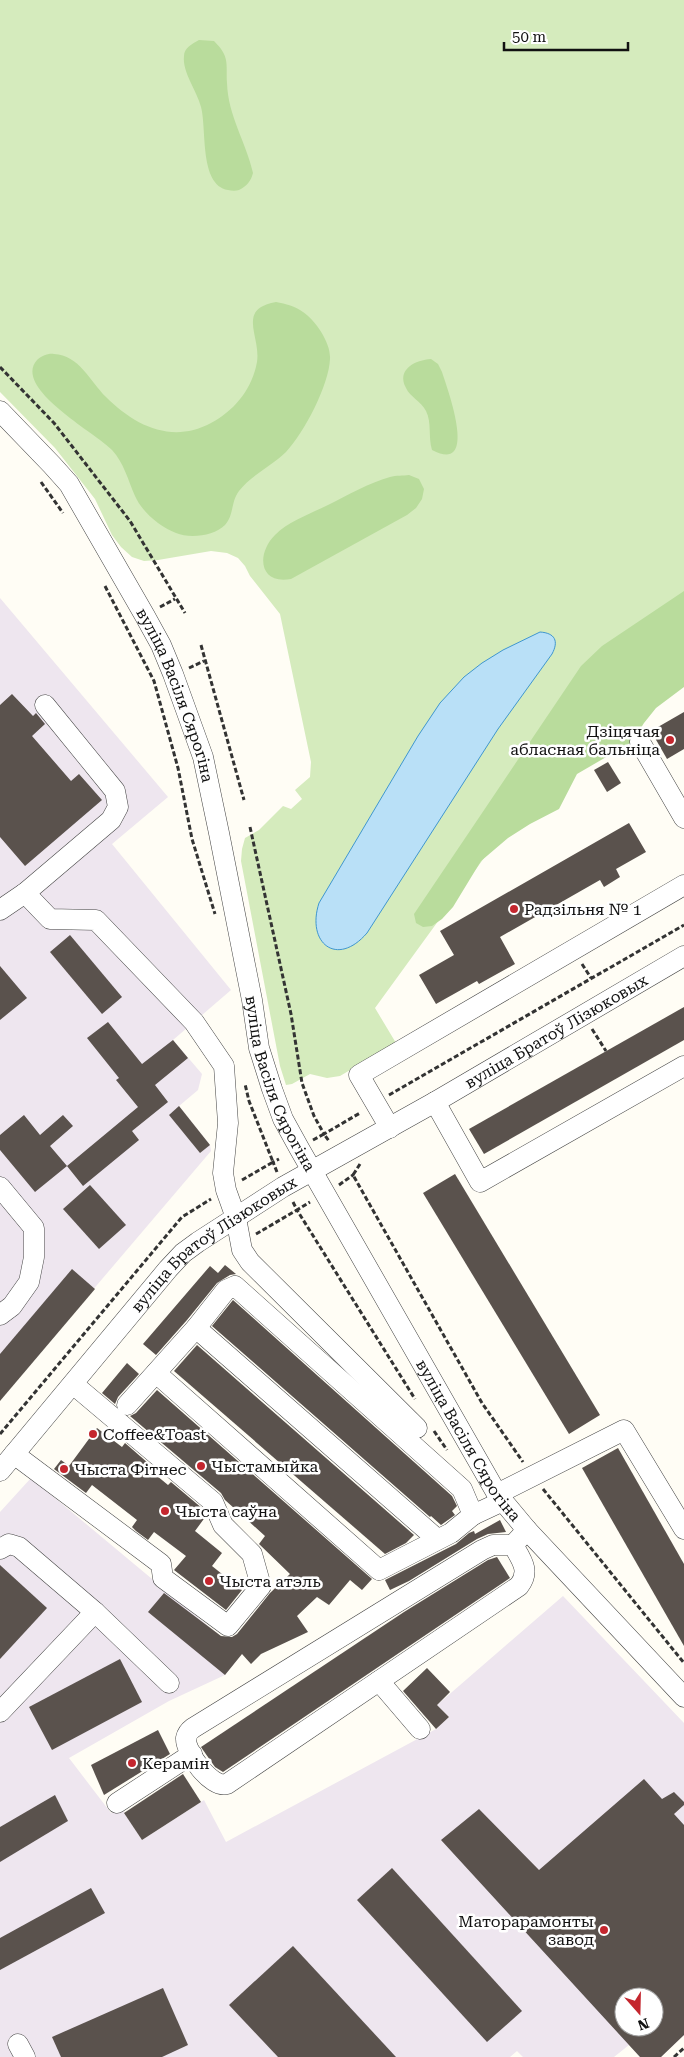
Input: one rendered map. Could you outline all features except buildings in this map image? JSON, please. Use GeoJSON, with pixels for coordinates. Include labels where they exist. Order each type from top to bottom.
{"type":"FeatureCollection","features":[{"type":"Feature","properties":{"kind":"street","name":"вуліца Васіля Сярогіна"},"geometry":{"type":"LineString","coordinates":[[0,411],[69,484],[161,645],[173,674],[203,757],[220,832],[252,1000],[259,1048],[284,1119],[348,1236],[500,1498],[527,1530],[684,1697]]}},
{"type":"Feature","properties":{"kind":"street"},"geometry":{"type":"LineString","coordinates":[[0,910],[25,893],[111,820],[118,807],[115,791],[45,706]]}},
{"type":"Feature","properties":{"kind":"street"},"geometry":{"type":"LineString","coordinates":[[640,742],[684,818]]}},
{"type":"Feature","properties":{"kind":"street"},"geometry":{"type":"LineString","coordinates":[[390,1128],[359,1075],[684,885]]}},
{"type":"Feature","properties":{"kind":"street"},"geometry":{"type":"LineString","coordinates":[[25,893],[50,919],[96,920],[194,1022],[224,1066],[228,1123],[223,1173],[226,1190],[236,1218],[242,1250],[250,1262],[417,1428]]}},
{"type":"Feature","properties":{"kind":"street","name":"вуліца Братоў Лізюковых"},"geometry":{"type":"LineString","coordinates":[[0,1472],[182,1254],[312,1171],[435,1102],[684,956]]}},
{"type":"Feature","properties":{"kind":"street"},"geometry":{"type":"LineString","coordinates":[[435,1102],[480,1182],[684,1066]]}},
{"type":"Feature","properties":{"kind":"street"},"geometry":{"type":"LineString","coordinates":[[0,1188],[34,1228],[34,1257],[28,1282],[12,1306],[0,1315]]}},
{"type":"Feature","properties":{"kind":"street"},"geometry":{"type":"LineString","coordinates":[[127,1405],[196,1328],[226,1290],[235,1286],[462,1489],[473,1515]]}},
{"type":"Feature","properties":{"kind":"street"},"geometry":{"type":"LineString","coordinates":[[196,1328],[437,1540]]}},
{"type":"Feature","properties":{"kind":"street"},"geometry":{"type":"LineString","coordinates":[[156,1373],[379,1570],[452,1533],[473,1515],[533,1476],[624,1430],[682,1523]]}},
{"type":"Feature","properties":{"kind":"street"},"geometry":{"type":"LineString","coordinates":[[14,1454],[161,1564],[163,1578],[228,1626],[261,1586],[252,1554],[223,1525],[213,1502],[73,1384]]}},
{"type":"Feature","properties":{"kind":"street"},"geometry":{"type":"LineString","coordinates":[[513,1545],[526,1569],[520,1586],[227,1784],[216,1784],[208,1779],[192,1754],[186,1739],[188,1732],[192,1728],[482,1550],[494,1545],[513,1545],[527,1530]]}},
{"type":"Feature","properties":{"kind":"street"},"geometry":{"type":"LineString","coordinates":[[0,1549],[9,1544],[19,1547],[95,1612],[169,1683]]}},
{"type":"Feature","properties":{"kind":"street"},"geometry":{"type":"LineString","coordinates":[[0,1712],[95,1612]]}},
{"type":"Feature","properties":{"kind":"street"},"geometry":{"type":"LineString","coordinates":[[379,1681],[420,1729]]}},
{"type":"Feature","properties":{"kind":"street"},"geometry":{"type":"LineString","coordinates":[[116,1803],[192,1754]]}},
{"type":"Feature","properties":{"kind":"path"},"geometry":{"type":"LineString","coordinates":[[0,367],[54,423],[113,499],[150,552],[175,599],[185,613]]}},
{"type":"Feature","properties":{"kind":"path"},"geometry":{"type":"LineString","coordinates":[[36,475],[67,520]]}},
{"type":"Feature","properties":{"kind":"path"},"geometry":{"type":"LineString","coordinates":[[101,578],[154,681],[178,768],[192,838],[216,917]]}},
{"type":"Feature","properties":{"kind":"path"},"geometry":{"type":"LineString","coordinates":[[155,610],[175,599]]}},
{"type":"Feature","properties":{"kind":"path"},"geometry":{"type":"LineString","coordinates":[[201,645],[244,800]]}},
{"type":"Feature","properties":{"kind":"path"},"geometry":{"type":"LineString","coordinates":[[186,669],[204,661]]}},
{"type":"Feature","properties":{"kind":"path"},"geometry":{"type":"LineString","coordinates":[[250,827],[289,1004],[302,1083],[311,1108],[330,1142]]}},
{"type":"Feature","properties":{"kind":"path"},"geometry":{"type":"LineString","coordinates":[[309,1142],[684,925]]}},
{"type":"Feature","properties":{"kind":"path"},"geometry":{"type":"LineString","coordinates":[[243,1077],[249,1101],[279,1176]]}},
{"type":"Feature","properties":{"kind":"path"},"geometry":{"type":"LineString","coordinates":[[273,1162],[279,1159]]}},
{"type":"Feature","properties":{"kind":"path"},"geometry":{"type":"LineString","coordinates":[[348,1168],[482,1403],[533,1476],[583,1541],[684,1663]]}},
{"type":"Feature","properties":{"kind":"path"},"geometry":{"type":"LineString","coordinates":[[338,1185],[353,1176]]}},
{"type":"Feature","properties":{"kind":"path"},"geometry":{"type":"LineString","coordinates":[[288,1195],[297,1210],[312,1201]]}},
{"type":"Feature","properties":{"kind":"path"},"geometry":{"type":"LineString","coordinates":[[674,2057],[684,2048]]}},
{"type":"Feature","properties":{"kind":"shaded area"},"geometry":{"type":"Polygon","coordinates":[[[0,598],[168,797],[112,844],[231,990],[173,1040],[202,1074],[198,1090],[179,1106],[210,1145],[211,1151],[0,1399],[0,598]]]}},
{"type":"Feature","properties":{"kind":"shaded area"},"geometry":{"type":"Polygon","coordinates":[[[31,1478],[242,1654],[225,1675],[169,1701],[69,1758],[111,1813],[122,1809],[142,1840],[204,1800],[226,1842],[436,1729],[449,1717],[437,1705],[563,1596],[684,1723],[684,2035],[661,2057],[640,2057],[629,2045],[614,2057],[523,2057],[517,2051],[510,2057],[0,2057],[0,1512],[31,1478]]]}},
{"type":"Feature","properties":{"kind":"green space"},"geometry":{"type":"Polygon","coordinates":[[[0,0],[684,0],[684,632],[599,700],[375,1008],[396,1043],[340,1076],[327,1078],[310,1074],[292,1084],[286,1085],[280,1066],[241,861],[245,838],[259,830],[283,806],[291,809],[302,799],[295,790],[310,777],[311,762],[280,614],[250,576],[245,566],[238,558],[227,553],[211,551],[144,561],[132,557],[112,535],[95,499],[55,448],[0,392],[0,0]]]}},
{"type":"Feature","properties":{"kind":"green space"},"geometry":{"type":"Polygon","coordinates":[[[199,40],[214,41],[225,56],[230,107],[253,173],[248,183],[238,190],[232,191],[219,186],[212,178],[208,167],[201,107],[187,75],[184,62],[185,51],[199,40]]]}},
{"type":"Feature","properties":{"kind":"green space"},"geometry":{"type":"Polygon","coordinates":[[[276,302],[300,310],[313,321],[322,333],[328,346],[330,353],[329,370],[308,421],[293,444],[286,452],[244,485],[236,495],[228,521],[220,529],[208,534],[182,535],[164,527],[152,518],[138,502],[123,466],[112,450],[59,409],[36,383],[32,371],[37,360],[43,356],[50,354],[63,355],[77,364],[117,407],[142,424],[168,432],[196,429],[211,423],[228,412],[247,390],[257,362],[253,317],[264,306],[276,302]]]}},
{"type":"Feature","properties":{"kind":"green space"},"geometry":{"type":"Polygon","coordinates":[[[431,359],[438,364],[442,372],[457,426],[458,441],[455,451],[446,454],[432,450],[429,420],[426,411],[410,394],[404,381],[404,376],[409,367],[419,361],[431,359]]]}},
{"type":"Feature","properties":{"kind":"green space"},"geometry":{"type":"Polygon","coordinates":[[[409,475],[419,479],[424,489],[422,499],[416,508],[407,515],[291,579],[280,580],[267,573],[263,559],[265,551],[275,535],[281,530],[300,518],[374,482],[392,476],[409,475]]]}},
{"type":"Feature","properties":{"kind":"green space"},"geometry":{"type":"Polygon","coordinates":[[[684,591],[684,687],[656,708],[632,742],[577,774],[559,809],[508,838],[481,861],[453,907],[442,919],[432,926],[423,927],[416,923],[414,914],[581,666],[602,646],[684,591]]]}},
{"type":"Feature","properties":{"kind":"water"},"geometry":{"type":"Polygon","coordinates":[[[540,632],[549,634],[554,638],[555,645],[552,654],[498,729],[367,933],[356,943],[345,949],[335,949],[327,946],[321,939],[317,929],[316,917],[319,903],[418,736],[440,703],[464,677],[482,663],[503,650],[540,632]]]}},
{"type":"Feature","properties":{"kind":"place","name":"Дзіцячая абласная бальніца"},"geometry":{"type":"Point","coordinates":[670,740]}},
{"type":"Feature","properties":{"kind":"place","name":"Радзільня № 1"},"geometry":{"type":"Point","coordinates":[514,909]}},
{"type":"Feature","properties":{"kind":"place","name":"Coffee&Toast"},"geometry":{"type":"Point","coordinates":[93,1434]}},
{"type":"Feature","properties":{"kind":"place","name":"Чыстамыйка"},"geometry":{"type":"Point","coordinates":[201,1466]}},
{"type":"Feature","properties":{"kind":"place","name":"Чыста Фітнес"},"geometry":{"type":"Point","coordinates":[64,1469]}},
{"type":"Feature","properties":{"kind":"place","name":"Чыста саўна"},"geometry":{"type":"Point","coordinates":[165,1511]}},
{"type":"Feature","properties":{"kind":"place","name":"Чыста атэль"},"geometry":{"type":"Point","coordinates":[209,1581]}},
{"type":"Feature","properties":{"kind":"place","name":"Керамін"},"geometry":{"type":"Point","coordinates":[132,1763]}},
{"type":"Feature","properties":{"kind":"place","name":"Маторарамонты завод"},"geometry":{"type":"Point","coordinates":[604,1930]}}]}
